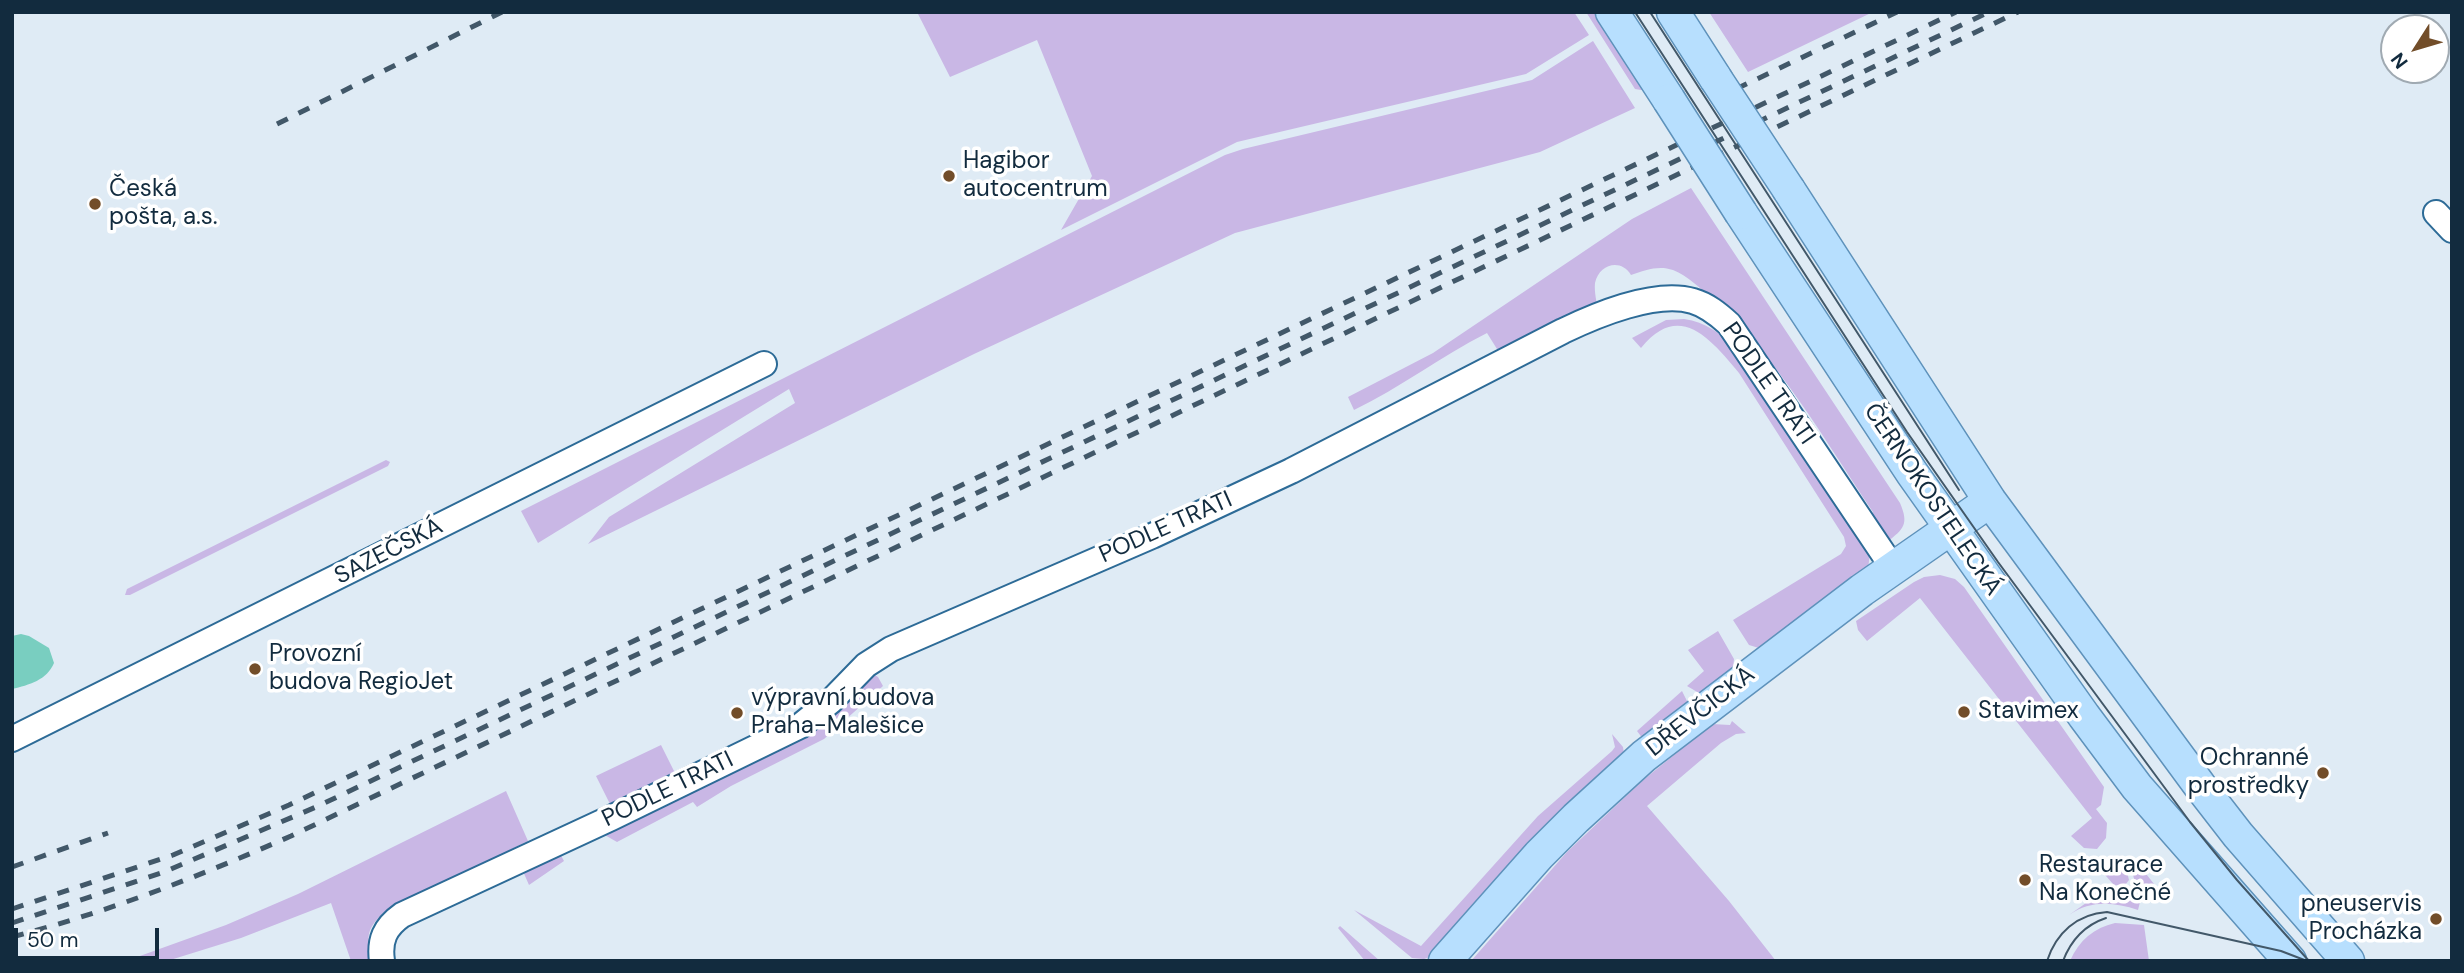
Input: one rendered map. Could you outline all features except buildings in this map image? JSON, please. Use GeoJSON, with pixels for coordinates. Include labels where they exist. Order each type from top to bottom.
{"type":"FeatureCollection","features":[{"type":"Feature","properties":{"kind":"main road","name":"ČERNOKOSTELECKÁ"},"geometry":{"type":"LineString","coordinates":[[1612,12],[1741,213],[1951,529],[2132,780],[2290,961]]}},
{"type":"Feature","properties":{"kind":"main road","name":"ČERNOKOSTELECKÁ"},"geometry":{"type":"LineString","coordinates":[[1673,12],[1990,501],[2238,835],[2348,961]]}},
{"type":"Feature","properties":{"kind":"main road","name":"DŘEVČICKÁ"},"geometry":{"type":"LineString","coordinates":[[1445,961],[1539,855],[1644,756],[1893,568],[1990,501]]}},
{"type":"Feature","properties":{"kind":"street","name":"PODLE TRATI"},"geometry":{"type":"LineString","coordinates":[[382,961],[380,949],[384,933],[402,915],[800,726],[831,701],[866,665],[891,649],[1152,536],[1290,471],[1563,331],[1627,307],[1675,298],[1686,299],[1705,306],[1729,324],[1893,568]]}},
{"type":"Feature","properties":{"kind":"street","name":"SAZEČSKÁ"},"geometry":{"type":"LineString","coordinates":[[12,740],[764,363]]}},
{"type":"Feature","properties":{"kind":"shaded area"},"geometry":{"type":"Polygon","coordinates":[[[917,12],[1574,12],[1589,35],[1526,74],[1237,142],[1061,230],[1092,176],[1037,40],[950,77],[917,12]]]}},
{"type":"Feature","properties":{"kind":"shaded area"},"geometry":{"type":"Polygon","coordinates":[[[1586,12],[1598,12],[1646,87],[1635,89],[1586,12]]]}},
{"type":"Feature","properties":{"kind":"shaded area"},"geometry":{"type":"Polygon","coordinates":[[[1709,12],[1873,12],[1748,72],[1709,12]]]}},
{"type":"Feature","properties":{"kind":"shaded area"},"geometry":{"type":"Polygon","coordinates":[[[1593,41],[1635,108],[1540,152],[1235,233],[974,354],[588,544],[609,517],[795,403],[789,389],[538,543],[521,511],[1225,155],[1532,80],[1593,41]]]}},
{"type":"Feature","properties":{"kind":"shaded area"},"geometry":{"type":"Polygon","coordinates":[[[1691,188],[1900,503],[1904,516],[1903,526],[1887,542],[1870,517],[1873,512],[1779,373],[1736,322],[1698,287],[1673,270],[1652,269],[1631,275],[1622,266],[1606,268],[1601,271],[1595,283],[1598,311],[1502,357],[1487,333],[1354,410],[1348,397],[1433,353],[1632,219],[1691,188]]]}},
{"type":"Feature","properties":{"kind":"shaded area"},"geometry":{"type":"Polygon","coordinates":[[[1684,319],[1706,326],[1737,347],[1870,553],[1868,569],[1762,649],[1749,645],[1733,620],[1841,554],[1846,546],[1844,537],[1739,373],[1717,348],[1705,337],[1681,326],[1668,327],[1655,334],[1641,348],[1632,338],[1666,320],[1684,319]]]}},
{"type":"Feature","properties":{"kind":"shaded area"},"geometry":{"type":"Polygon","coordinates":[[[386,460],[390,462],[388,466],[130,595],[125,595],[127,589],[386,460]]]}},
{"type":"Feature","properties":{"kind":"shaded area"},"geometry":{"type":"Polygon","coordinates":[[[1940,575],[1955,579],[1964,587],[2104,787],[2101,805],[2096,809],[2107,823],[2106,838],[2097,849],[2084,848],[2071,836],[2092,818],[1920,598],[1867,641],[1858,630],[1856,621],[1914,582],[1924,577],[1940,575]]]}},
{"type":"Feature","properties":{"kind":"shaded area"},"geometry":{"type":"Polygon","coordinates":[[[1718,631],[1734,659],[1733,669],[1704,693],[1699,693],[1687,686],[1704,671],[1688,650],[1718,631]]]}},
{"type":"Feature","properties":{"kind":"shaded area"},"geometry":{"type":"Polygon","coordinates":[[[21,634],[49,648],[54,663],[42,678],[12,689],[12,636],[21,634]]]}},
{"type":"Feature","properties":{"kind":"shaded area"},"geometry":{"type":"Polygon","coordinates":[[[873,674],[883,686],[824,739],[731,786],[697,807],[693,802],[617,842],[603,834],[873,674]]]}},
{"type":"Feature","properties":{"kind":"shaded area"},"geometry":{"type":"Polygon","coordinates":[[[1682,691],[1688,703],[1643,739],[1637,731],[1682,691]]]}},
{"type":"Feature","properties":{"kind":"shaded area"},"geometry":{"type":"Polygon","coordinates":[[[1732,721],[1746,733],[1736,734],[1721,743],[1647,806],[1729,901],[1776,961],[1471,961],[1567,852],[1642,781],[1712,724],[1730,725],[1732,721]]]}},
{"type":"Feature","properties":{"kind":"shaded area"},"geometry":{"type":"Polygon","coordinates":[[[1612,734],[1623,747],[1624,754],[1430,957],[1412,958],[1354,910],[1421,946],[1538,816],[1612,751],[1615,747],[1612,734]]]}},
{"type":"Feature","properties":{"kind":"shaded area"},"geometry":{"type":"Polygon","coordinates":[[[661,745],[677,777],[613,810],[596,776],[661,745]]]}},
{"type":"Feature","properties":{"kind":"shaded area"},"geometry":{"type":"Polygon","coordinates":[[[506,791],[528,841],[383,913],[370,930],[372,961],[351,961],[331,903],[241,938],[167,961],[126,961],[226,925],[298,894],[506,791]]]}},
{"type":"Feature","properties":{"kind":"shaded area"},"geometry":{"type":"Polygon","coordinates":[[[559,852],[564,861],[529,885],[522,869],[559,852]]]}},
{"type":"Feature","properties":{"kind":"shaded area"},"geometry":{"type":"Polygon","coordinates":[[[2118,860],[2126,868],[2129,880],[2125,885],[2115,885],[2140,902],[2138,910],[2102,904],[2077,910],[2069,915],[2113,884],[2099,868],[2118,860]]]}},
{"type":"Feature","properties":{"kind":"shaded area"},"geometry":{"type":"Polygon","coordinates":[[[2132,865],[2139,872],[2143,870],[2158,889],[2148,895],[2140,889],[2134,879],[2132,865]]]}},
{"type":"Feature","properties":{"kind":"shaded area"},"geometry":{"type":"Polygon","coordinates":[[[2115,923],[2144,925],[2149,961],[2070,961],[2088,936],[2115,923]]]}},
{"type":"Feature","properties":{"kind":"shaded area"},"geometry":{"type":"Polygon","coordinates":[[[1340,926],[1380,961],[1365,961],[1338,928],[1340,926]]]}},
{"type":"Feature","properties":{"kind":"tram line"},"geometry":{"type":"LineString","coordinates":[[1635,12],[1907,432],[1998,562],[2190,822],[2309,961]]}},
{"type":"Feature","properties":{"kind":"tram line"},"geometry":{"type":"LineString","coordinates":[[1650,12],[1959,490]]}},
{"type":"Feature","properties":{"kind":"tram line"},"geometry":{"type":"LineString","coordinates":[[2047,961],[2056,942],[2069,927],[2086,917],[2107,912],[2281,951],[2307,961]]}},
{"type":"Feature","properties":{"kind":"tram line"},"geometry":{"type":"LineString","coordinates":[[2063,961],[2080,934],[2106,918]]}},
{"type":"Feature","properties":{"kind":"railway"},"geometry":{"type":"LineString","coordinates":[[277,124],[502,12]]}},
{"type":"Feature","properties":{"kind":"railway"},"geometry":{"type":"LineString","coordinates":[[1736,89],[1897,12]]}},
{"type":"Feature","properties":{"kind":"railway"},"geometry":{"type":"LineString","coordinates":[[12,909],[173,855],[289,805],[1956,12]]}},
{"type":"Feature","properties":{"kind":"railway"},"geometry":{"type":"LineString","coordinates":[[12,923],[164,872],[316,807],[1989,12]]}},
{"type":"Feature","properties":{"kind":"railway"},"geometry":{"type":"LineString","coordinates":[[12,937],[153,892],[291,836],[2018,12]]}},
{"type":"Feature","properties":{"kind":"railway"},"geometry":{"type":"LineString","coordinates":[[12,867],[108,833]]}},
{"type":"Feature","properties":{"kind":"place","name":"Hagibor autocentrum"},"geometry":{"type":"Point","coordinates":[949,176]}},
{"type":"Feature","properties":{"kind":"place","name":"Česká pošta, a.s."},"geometry":{"type":"Point","coordinates":[95,204]}},
{"type":"Feature","properties":{"kind":"place","name":"Provozní budova RegioJet"},"geometry":{"type":"Point","coordinates":[255,669]}},
{"type":"Feature","properties":{"kind":"place","name":"Stavimex"},"geometry":{"type":"Point","coordinates":[1964,712]}},
{"type":"Feature","properties":{"kind":"place","name":"výpravní budova Praha-Malešice"},"geometry":{"type":"Point","coordinates":[737,713]}},
{"type":"Feature","properties":{"kind":"place","name":"Ochranné prostředky"},"geometry":{"type":"Point","coordinates":[2323,773]}},
{"type":"Feature","properties":{"kind":"place","name":"Restaurace Na Konečné"},"geometry":{"type":"Point","coordinates":[2025,880]}},
{"type":"Feature","properties":{"kind":"place","name":"pneuservis Procházka"},"geometry":{"type":"Point","coordinates":[2436,919]}}]}
